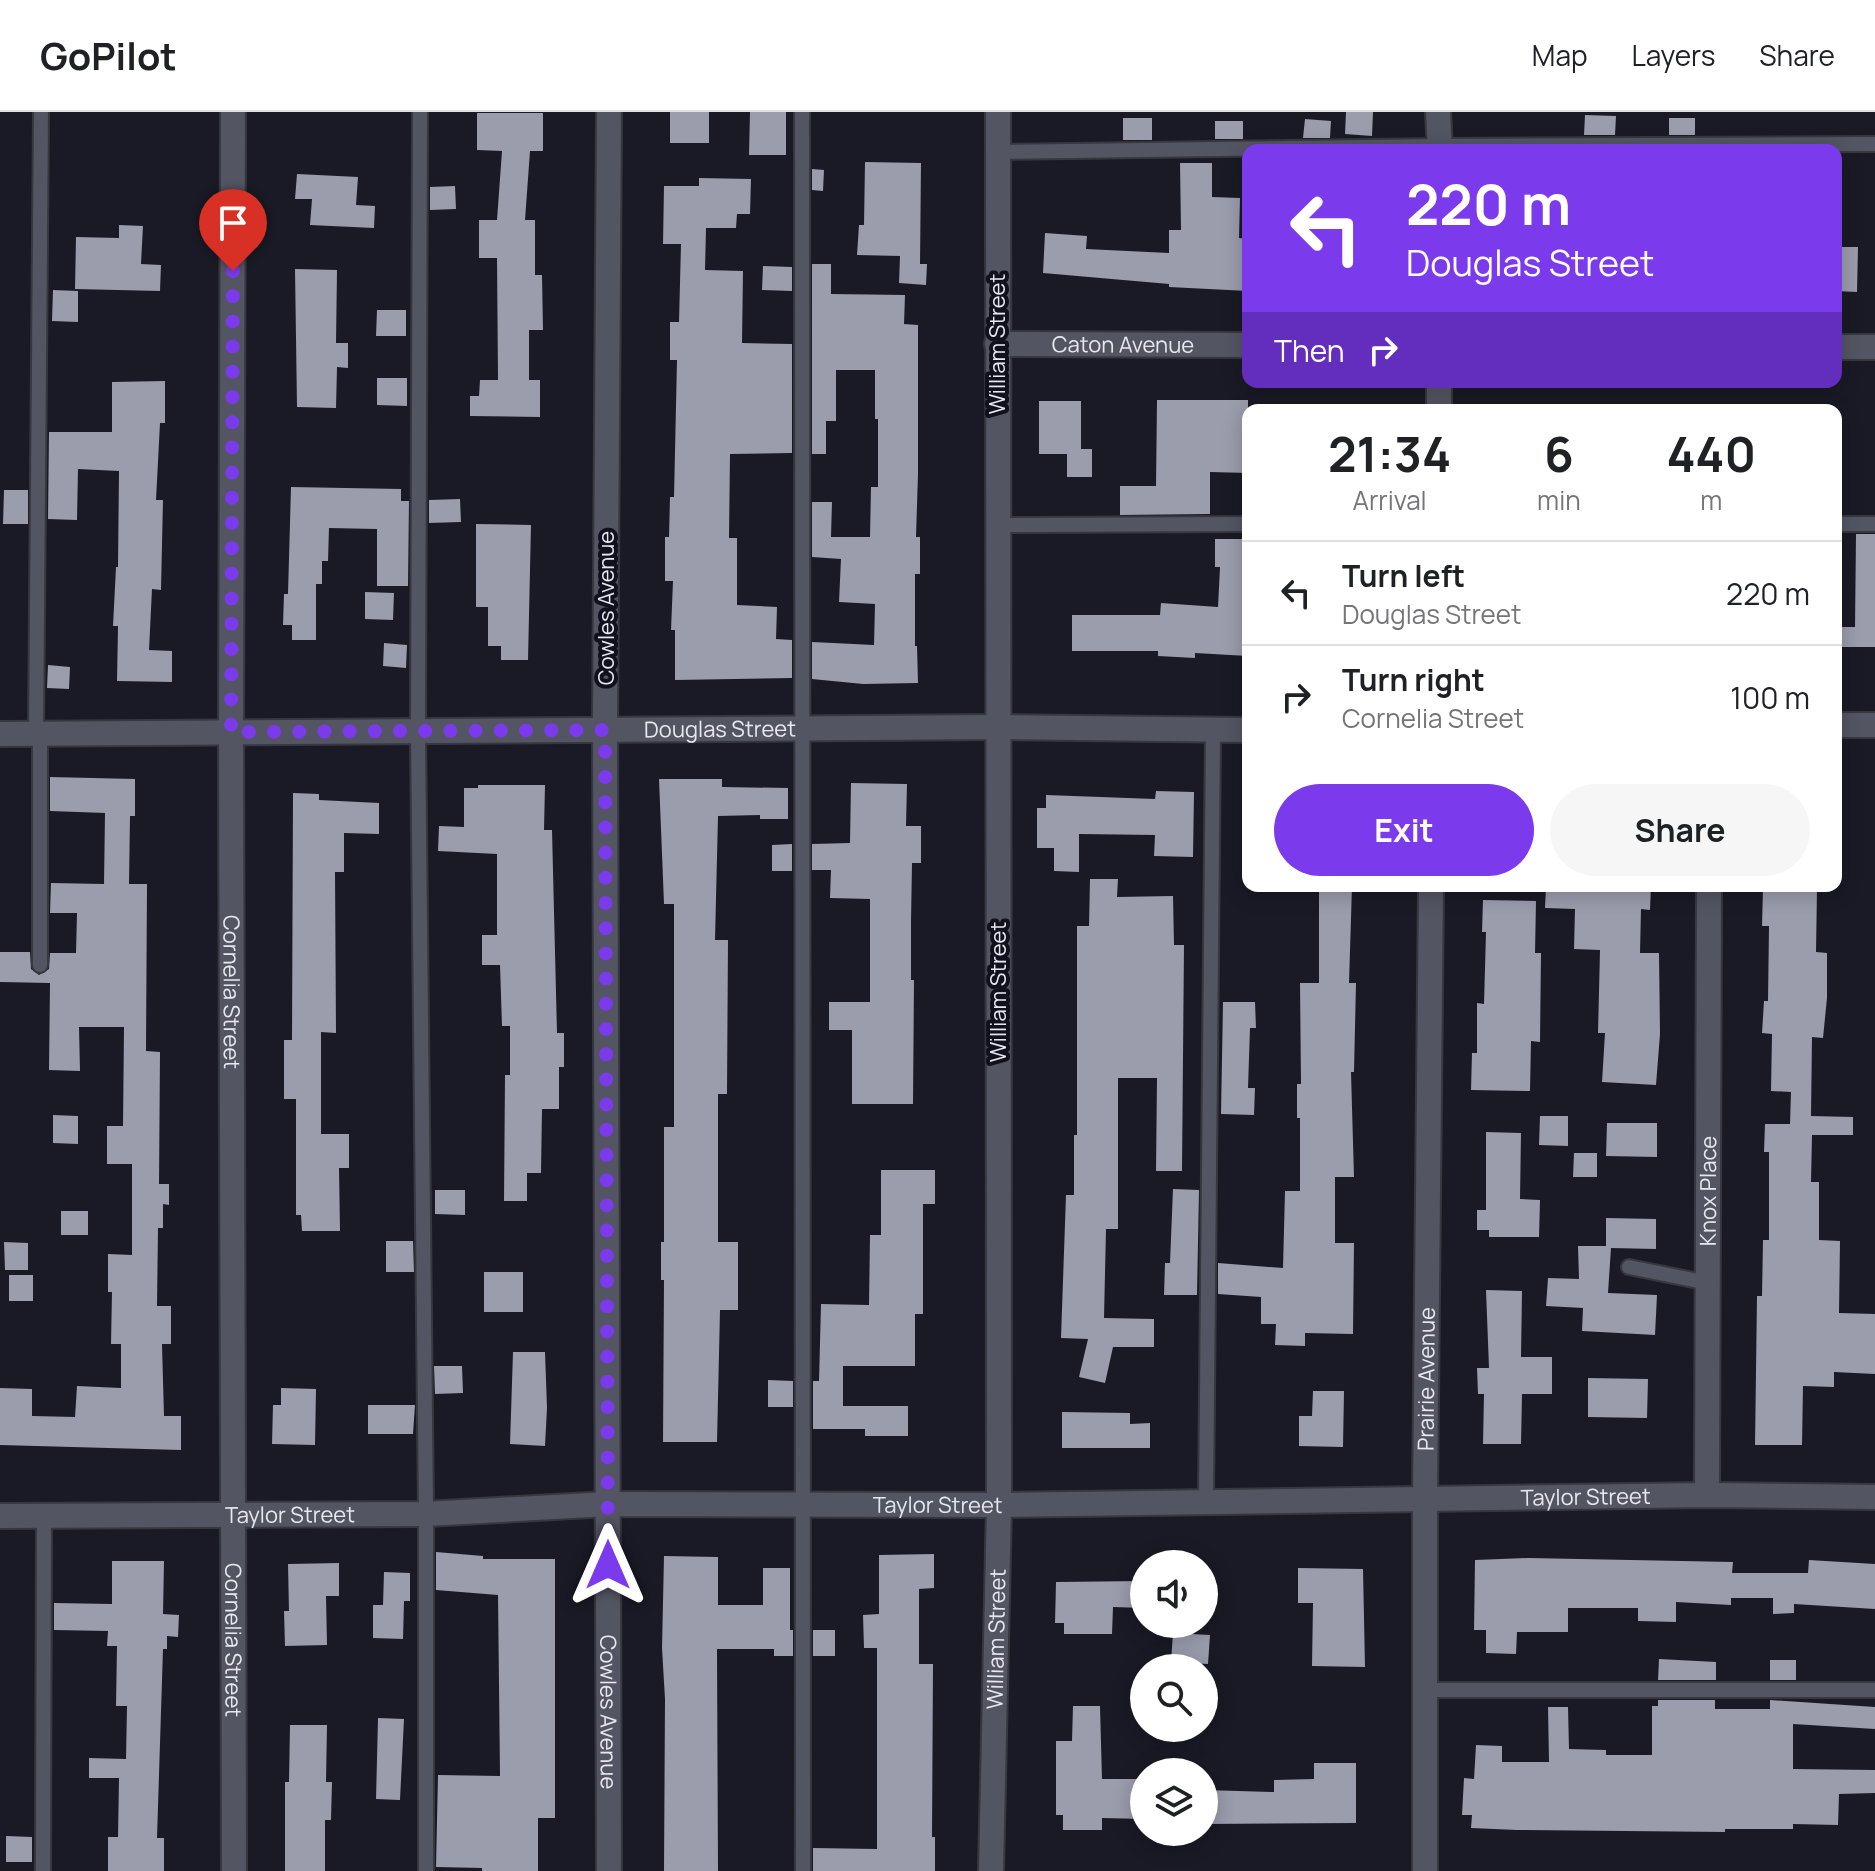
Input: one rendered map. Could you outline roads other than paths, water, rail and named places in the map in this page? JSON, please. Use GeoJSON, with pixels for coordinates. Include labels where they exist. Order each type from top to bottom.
{"type":"FeatureCollection","features":[{"type":"Feature","properties":{"kind":"street","name":"Cornelia Street"},"geometry":{"type":"LineString","coordinates":[[233,112],[231,1514],[234,1871]]}},
{"type":"Feature","properties":{"kind":"street","name":"Cowles Avenue"},"geometry":{"type":"LineString","coordinates":[[609,112],[605,730],[609,1871]]}},
{"type":"Feature","properties":{"kind":"street","name":"William Street"},"geometry":{"type":"LineString","coordinates":[[991,1871],[999,1505],[998,112]]}},
{"type":"Feature","properties":{"kind":"street"},"geometry":{"type":"LineString","coordinates":[[1438,112],[1440,144]]}},
{"type":"Feature","properties":{"kind":"street","name":"Caton Avenue"},"geometry":{"type":"LineString","coordinates":[[997,344],[1242,345]]}},
{"type":"Feature","properties":{"kind":"street"},"geometry":{"type":"LineString","coordinates":[[1842,347],[1875,347]]}},
{"type":"Feature","properties":{"kind":"street"},"geometry":{"type":"LineString","coordinates":[[1842,725],[1875,725]]}},
{"type":"Feature","properties":{"kind":"street","name":"Douglas Street"},"geometry":{"type":"LineString","coordinates":[[0,734],[997,727],[1242,730]]}},
{"type":"Feature","properties":{"kind":"street","name":"Prairie Avenue"},"geometry":{"type":"LineString","coordinates":[[1425,1871],[1431,892]]}},
{"type":"Feature","properties":{"kind":"street","name":"Knox Place"},"geometry":{"type":"LineString","coordinates":[[1707,1495],[1709,892]]}},
{"type":"Feature","properties":{"kind":"street","name":"Taylor Street"},"geometry":{"type":"LineString","coordinates":[[0,1516],[426,1514],[608,1504],[999,1505],[1707,1495],[1875,1497]]}},
{"type":"Feature","properties":{"kind":"lane"},"geometry":{"type":"LineString","coordinates":[[40,965],[41,112]]}},
{"type":"Feature","properties":{"kind":"lane"},"geometry":{"type":"LineString","coordinates":[[420,112],[418,731],[426,1514],[426,1871]]}},
{"type":"Feature","properties":{"kind":"lane"},"geometry":{"type":"LineString","coordinates":[[802,112],[803,1871]]}},
{"type":"Feature","properties":{"kind":"lane"},"geometry":{"type":"LineString","coordinates":[[1842,144],[1875,144]]}},
{"type":"Feature","properties":{"kind":"lane"},"geometry":{"type":"LineString","coordinates":[[998,152],[1242,150]]}},
{"type":"Feature","properties":{"kind":"lane"},"geometry":{"type":"LineString","coordinates":[[997,525],[1242,524]]}},
{"type":"Feature","properties":{"kind":"lane"},"geometry":{"type":"LineString","coordinates":[[1842,524],[1875,524]]}},
{"type":"Feature","properties":{"kind":"lane"},"geometry":{"type":"LineString","coordinates":[[1206,1502],[1213,730]]}},
{"type":"Feature","properties":{"kind":"lane"},"geometry":{"type":"LineString","coordinates":[[1629,1267],[1708,1283]]}},
{"type":"Feature","properties":{"kind":"lane"},"geometry":{"type":"LineString","coordinates":[[43,1871],[44,1516]]}},
{"type":"Feature","properties":{"kind":"lane"},"geometry":{"type":"LineString","coordinates":[[1425,1690],[1875,1690]]}}]}
